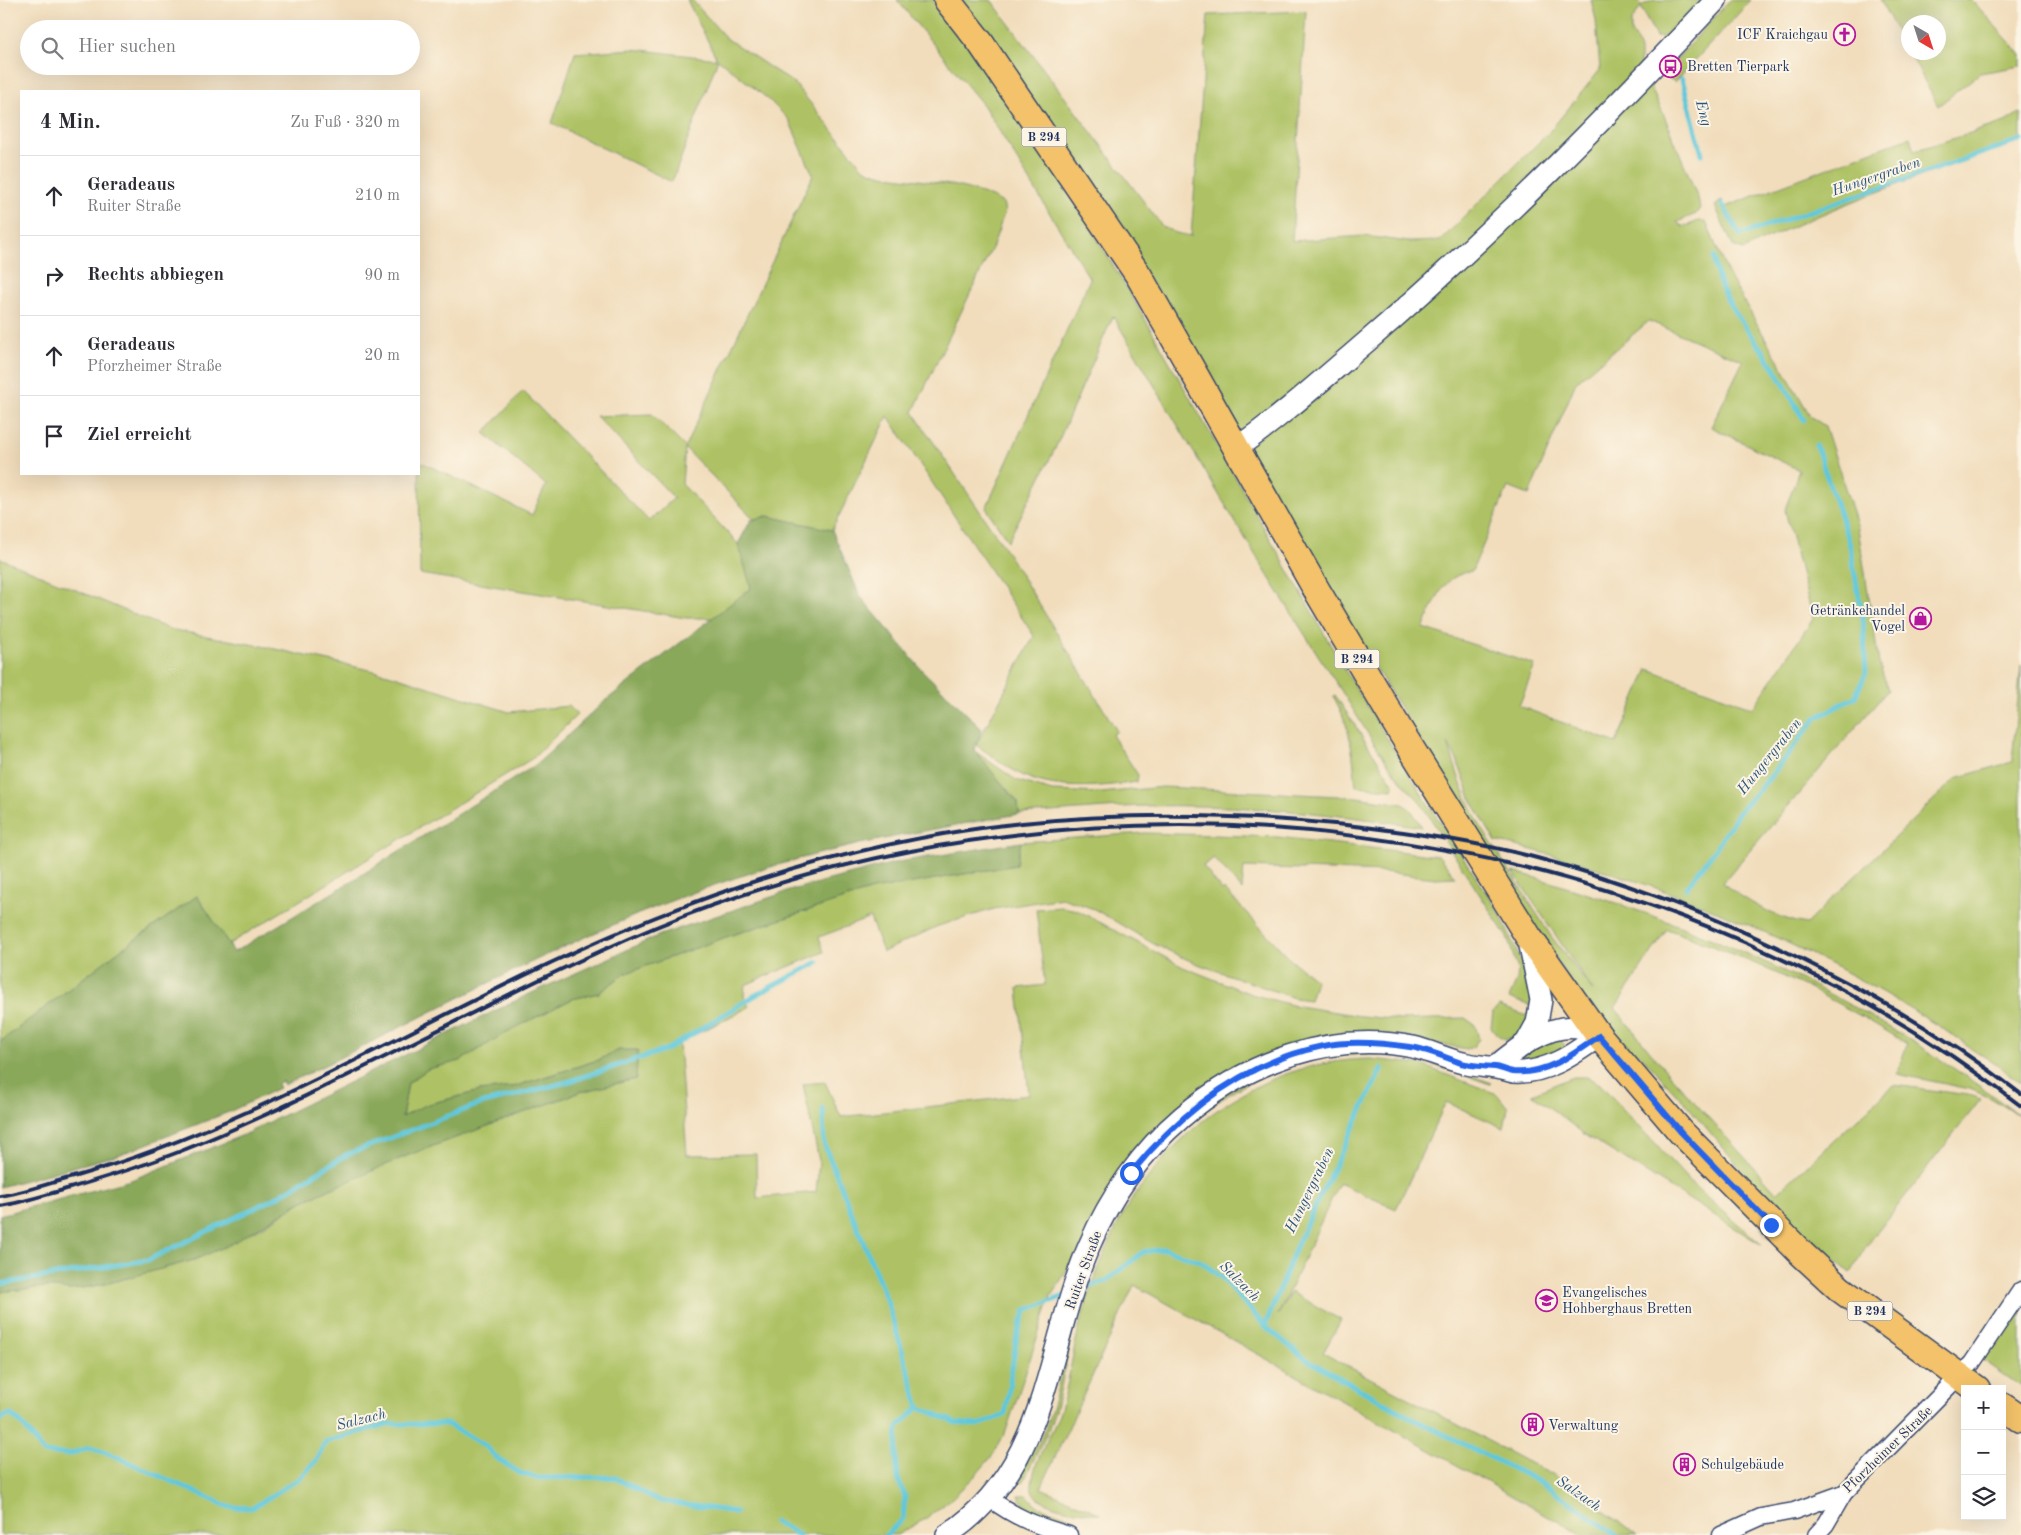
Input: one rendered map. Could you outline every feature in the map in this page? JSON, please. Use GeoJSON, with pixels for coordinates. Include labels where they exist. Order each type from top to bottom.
{"type":"FeatureCollection","features":[{"type":"Feature","properties":{"kind":"main road","name":"B 294"},"geometry":{"type":"LineString","coordinates":[[946,0],[980,42],[1139,276],[1236,449],[1399,728],[1528,936],[1599,1036],[1681,1132],[1744,1197],[1840,1289],[1968,1383]]}},
{"type":"Feature","properties":{"kind":"main road"},"geometry":{"type":"LineString","coordinates":[[2006,1409],[2021,1419]]}},
{"type":"Feature","properties":{"kind":"street"},"geometry":{"type":"LineString","coordinates":[[1236,449],[1300,400],[1479,241],[1588,134],[1716,0]]}},
{"type":"Feature","properties":{"kind":"street"},"geometry":{"type":"LineString","coordinates":[[1526,1043],[1537,1023],[1541,1000],[1528,936]]}},
{"type":"Feature","properties":{"kind":"street"},"geometry":{"type":"LineString","coordinates":[[1495,1068],[1526,1043],[1559,1029],[1577,1028],[1599,1036]]}},
{"type":"Feature","properties":{"kind":"street","name":"Ruiter Straße"},"geometry":{"type":"LineString","coordinates":[[947,1535],[962,1525],[989,1498],[1023,1448],[1037,1417],[1082,1265],[1098,1228],[1114,1198],[1151,1148],[1182,1118],[1213,1093],[1253,1070],[1294,1054],[1324,1046],[1363,1043],[1412,1047],[1463,1063],[1512,1072],[1540,1069],[1565,1059],[1599,1036]]}},
{"type":"Feature","properties":{"kind":"street","name":"Pforzheimer Straße"},"geometry":{"type":"LineString","coordinates":[[1721,1535],[1761,1517],[1794,1510],[1844,1493],[1968,1383],[1972,1363],[2021,1290]]}},
{"type":"Feature","properties":{"kind":"street"},"geometry":{"type":"LineString","coordinates":[[1816,1535],[1844,1493]]}},
{"type":"Feature","properties":{"kind":"street"},"geometry":{"type":"LineString","coordinates":[[989,1498],[1015,1517],[1034,1526],[1069,1535]]}},
{"type":"Feature","properties":{"kind":"green space"},"geometry":{"type":"Polygon","coordinates":[[[687,0],[692,0],[726,38],[795,84],[862,167],[882,175],[962,187],[1003,203],[1005,211],[993,246],[913,412],[1004,547],[1117,731],[1112,735],[1138,775],[1137,782],[1092,786],[1061,786],[1046,783],[1018,773],[976,745],[1034,636],[888,416],[832,530],[767,516],[754,519],[685,448],[682,484],[738,544],[752,588],[713,618],[686,618],[420,574],[420,461],[532,515],[546,485],[484,433],[523,391],[649,521],[674,498],[596,416],[652,414],[685,447],[813,175],[789,120],[768,99],[718,59],[672,182],[552,123],[575,53],[633,49],[717,59],[687,0]]]}},
{"type":"Feature","properties":{"kind":"green space"},"geometry":{"type":"Polygon","coordinates":[[[897,0],[991,0],[1163,227],[1176,233],[1191,236],[1208,15],[1306,11],[1292,241],[1364,236],[1409,242],[1440,241],[1549,132],[1600,70],[1596,20],[1591,0],[1638,0],[1641,6],[1654,0],[1705,0],[1669,37],[1656,37],[1641,7],[1631,22],[1631,34],[1635,36],[1640,50],[1640,66],[1663,113],[1698,198],[1700,208],[1696,214],[1677,222],[1683,227],[1699,221],[1706,222],[1727,272],[1811,417],[1825,426],[1858,528],[1879,663],[1888,690],[1722,883],[1752,903],[1772,913],[1806,924],[1956,778],[2012,762],[2021,665],[2021,1083],[1943,1029],[1891,997],[1783,940],[1670,893],[1613,873],[1495,841],[1472,801],[1457,760],[1448,744],[1461,784],[1478,822],[1551,936],[1593,991],[1513,872],[1588,894],[1703,935],[1815,986],[1921,1047],[2021,1117],[1991,1098],[1970,1089],[1897,1074],[1907,1044],[1820,994],[1760,966],[1667,929],[1615,1008],[1667,1072],[1777,1193],[1894,1085],[1968,1095],[1981,1099],[1865,1248],[1850,1273],[1771,1204],[1686,1104],[1637,1052],[1621,1064],[1325,586],[984,49],[1145,319],[1346,672],[1421,793],[1500,914],[1529,979],[1533,1007],[1509,998],[1517,980],[1518,970],[1507,937],[1418,799],[1384,759],[1250,546],[1113,316],[1055,449],[1008,541],[986,508],[1090,279],[984,106],[897,0]],[[1649,321],[1576,382],[1529,495],[1508,487],[1472,571],[1453,578],[1446,584],[1436,599],[1423,628],[1535,665],[1519,706],[1616,743],[1648,669],[1753,708],[1813,619],[1785,510],[1799,470],[1711,427],[1743,361],[1649,321]]]}},
{"type":"Feature","properties":{"kind":"green space"},"geometry":{"type":"Polygon","coordinates":[[[1730,0],[1751,0],[1675,82],[1668,78],[1674,62],[1730,0]]]}},
{"type":"Feature","properties":{"kind":"green space"},"geometry":{"type":"Polygon","coordinates":[[[1880,0],[1972,0],[2021,55],[2021,66],[1980,73],[1938,106],[1913,60],[1946,60],[1946,15],[1901,15],[1901,39],[1880,0]]]}},
{"type":"Feature","properties":{"kind":"green space"},"geometry":{"type":"Polygon","coordinates":[[[2021,112],[2021,142],[1880,191],[1811,219],[1743,250],[1733,246],[1715,206],[1722,200],[1725,207],[1910,137],[1914,151],[2005,122],[2021,112]]]}},
{"type":"Feature","properties":{"kind":"green space"},"geometry":{"type":"Polygon","coordinates":[[[767,516],[832,530],[860,596],[921,669],[982,729],[974,750],[1018,803],[1019,814],[892,837],[829,851],[767,868],[704,889],[643,912],[522,967],[284,1085],[282,1081],[277,1084],[279,1088],[229,1112],[121,1154],[0,1187],[0,1042],[116,953],[197,896],[234,952],[347,884],[537,764],[605,701],[751,588],[738,544],[751,520],[767,516]]]}},
{"type":"Feature","properties":{"kind":"green space"},"geometry":{"type":"Polygon","coordinates":[[[0,558],[169,629],[266,647],[388,674],[509,712],[569,706],[577,715],[533,758],[229,944],[197,896],[116,953],[0,1042],[0,558]]]}},
{"type":"Feature","properties":{"kind":"green space"},"geometry":{"type":"Polygon","coordinates":[[[1335,695],[1394,785],[1392,789],[1356,786],[1348,729],[1333,696],[1335,695]]]}},
{"type":"Feature","properties":{"kind":"green space"},"geometry":{"type":"Polygon","coordinates":[[[973,750],[1016,780],[1052,791],[1101,793],[1163,787],[1357,797],[1403,804],[1411,810],[1422,827],[1284,810],[1214,806],[1129,807],[1019,814],[1018,802],[973,750]]]}},
{"type":"Feature","properties":{"kind":"green space"},"geometry":{"type":"Polygon","coordinates":[[[1144,833],[1278,837],[1439,856],[1455,877],[1435,878],[1384,872],[1244,867],[1242,890],[1214,858],[1203,866],[1222,891],[1224,889],[1291,960],[1316,980],[1310,1000],[1294,998],[1195,963],[1154,944],[1094,909],[1062,898],[994,909],[938,926],[883,952],[870,918],[819,937],[824,952],[745,985],[744,995],[749,1007],[679,1043],[687,1155],[756,1154],[757,1198],[816,1192],[819,1161],[803,1084],[825,1082],[841,1117],[1029,1095],[1018,988],[1045,985],[1036,909],[1062,907],[1077,910],[1183,967],[1251,994],[1292,1005],[1361,1016],[1401,1020],[1465,1018],[1475,1025],[1479,1039],[1473,1047],[1467,1049],[1384,1034],[1207,1087],[1080,1249],[1051,1296],[1006,1431],[993,1455],[950,1500],[925,1519],[897,1535],[0,1535],[0,1292],[46,1287],[70,1290],[105,1284],[194,1260],[262,1227],[301,1202],[406,1156],[580,1092],[636,1079],[619,1050],[598,1060],[513,1087],[480,1091],[425,1105],[402,1118],[408,1083],[428,1069],[460,1061],[507,1032],[572,999],[599,993],[624,974],[729,936],[872,890],[1016,865],[1021,842],[1144,833]]]}},
{"type":"Feature","properties":{"kind":"green space"},"geometry":{"type":"Polygon","coordinates":[[[1021,842],[1016,865],[872,890],[729,936],[624,974],[599,993],[572,999],[507,1032],[460,1061],[428,1069],[408,1083],[402,1117],[425,1105],[480,1091],[513,1087],[598,1060],[619,1050],[638,1050],[636,1079],[580,1092],[406,1156],[301,1202],[231,1244],[194,1260],[105,1284],[70,1290],[46,1287],[0,1292],[0,1215],[131,1180],[241,1136],[525,996],[660,935],[795,889],[898,862],[1021,842]]]}},
{"type":"Feature","properties":{"kind":"green space"},"geometry":{"type":"Polygon","coordinates":[[[1499,1006],[1530,1017],[1518,1034],[1508,1039],[1497,1034],[1491,1027],[1493,1012],[1499,1006]]]}},
{"type":"Feature","properties":{"kind":"green space"},"geometry":{"type":"Polygon","coordinates":[[[1558,1037],[1567,1048],[1521,1063],[1513,1059],[1558,1037]]]}},
{"type":"Feature","properties":{"kind":"green space"},"geometry":{"type":"Polygon","coordinates":[[[1368,1050],[1409,1053],[1492,1083],[1490,1084],[1444,1068],[1398,1057],[1365,1054],[1324,1057],[1284,1067],[1246,1084],[1211,1107],[1178,1134],[1150,1165],[1125,1199],[1106,1235],[1078,1309],[1052,1420],[1024,1481],[1019,1482],[1022,1471],[1041,1438],[1049,1417],[1056,1395],[1067,1340],[1084,1283],[1098,1247],[1123,1197],[1147,1162],[1176,1131],[1209,1104],[1245,1082],[1284,1065],[1325,1054],[1368,1050]]]}},
{"type":"Feature","properties":{"kind":"green space"},"geometry":{"type":"Polygon","coordinates":[[[1371,1059],[1419,1064],[1497,1094],[1508,1108],[1504,1128],[1446,1102],[1396,1209],[1339,1183],[1278,1315],[1291,1292],[1341,1320],[1323,1353],[1556,1477],[1637,1535],[1582,1535],[1134,1285],[1041,1488],[1101,1514],[1054,1506],[1038,1497],[1032,1491],[1032,1480],[1062,1406],[1081,1319],[1089,1295],[1122,1216],[1144,1183],[1180,1141],[1203,1121],[1228,1103],[1254,1088],[1281,1076],[1310,1067],[1340,1061],[1371,1059]]]}},
{"type":"Feature","properties":{"kind":"green space"},"geometry":{"type":"Polygon","coordinates":[[[1573,1077],[1587,1077],[1600,1084],[1692,1184],[1762,1245],[1584,1134],[1532,1094],[1573,1077]]]}},
{"type":"Feature","properties":{"kind":"green space"},"geometry":{"type":"Polygon","coordinates":[[[2021,1296],[2021,1387],[1979,1358],[2021,1296]]]}},
{"type":"Feature","properties":{"kind":"green space"},"geometry":{"type":"Polygon","coordinates":[[[1019,1495],[1026,1495],[1039,1507],[1068,1517],[1046,1516],[1033,1512],[1027,1508],[1019,1495]]]}},
{"type":"Feature","properties":{"kind":"waterway","name":"Eng"},"geometry":{"type":"LineString","coordinates":[[1682,79],[1702,154]]}},
{"type":"Feature","properties":{"kind":"waterway","name":"Hungergraben"},"geometry":{"type":"LineString","coordinates":[[1722,204],[1740,235],[2021,140]]}},
{"type":"Feature","properties":{"kind":"waterway","name":"Hungergraben"},"geometry":{"type":"LineString","coordinates":[[1714,257],[1716,272],[1727,300],[1771,363],[1804,420]]}},
{"type":"Feature","properties":{"kind":"waterway","name":"Hungergraben"},"geometry":{"type":"LineString","coordinates":[[1686,888],[1714,851],[1739,812],[1772,775],[1816,718],[1855,697],[1866,673],[1863,620],[1849,541],[1816,445]]}},
{"type":"Feature","properties":{"kind":"waterway"},"geometry":{"type":"LineString","coordinates":[[0,1284],[148,1260],[275,1198],[348,1154],[480,1104],[567,1082],[668,1049],[754,996],[818,962]]}},
{"type":"Feature","properties":{"kind":"waterway","name":"Hungergraben"},"geometry":{"type":"LineString","coordinates":[[1265,1326],[1298,1242],[1382,1068]]}},
{"type":"Feature","properties":{"kind":"waterway"},"geometry":{"type":"LineString","coordinates":[[823,1109],[824,1144],[887,1301],[919,1407]]}},
{"type":"Feature","properties":{"kind":"waterway","name":"Salzach"},"geometry":{"type":"LineString","coordinates":[[1080,1290],[1106,1281],[1143,1252],[1165,1249],[1202,1262],[1222,1278],[1265,1326],[1304,1358],[1415,1420],[1544,1484],[1616,1535]]}},
{"type":"Feature","properties":{"kind":"waterway","name":"Salzach"},"geometry":{"type":"LineString","coordinates":[[886,1535],[903,1519],[905,1497],[898,1479],[896,1456],[898,1427],[919,1407],[956,1423],[978,1425],[1005,1415],[1017,1335],[1026,1310],[1065,1296]]}},
{"type":"Feature","properties":{"kind":"waterway","name":"Salzach"},"geometry":{"type":"LineString","coordinates":[[0,1419],[10,1414],[22,1424],[44,1453],[70,1454],[89,1448],[108,1453],[229,1507],[252,1508],[300,1478],[316,1461],[325,1442],[387,1424],[447,1424],[484,1445],[498,1459],[520,1473],[537,1478],[613,1477],[660,1501],[736,1512]]}},
{"type":"Feature","properties":{"kind":"waterway","name":"Salzach"},"geometry":{"type":"LineString","coordinates":[[775,1522],[799,1535]]}},
{"type":"Feature","properties":{"kind":"railway"},"geometry":{"type":"LineString","coordinates":[[0,1196],[73,1177],[149,1152],[223,1122],[296,1089],[510,982],[583,948],[700,900],[790,870],[882,846],[975,829],[1062,819],[1184,816],[1305,821],[1418,834],[1466,842],[1514,852],[1574,868],[1646,892],[1716,920],[1819,968],[1923,1026],[2021,1094]]}},
{"type":"Feature","properties":{"kind":"railway"},"geometry":{"type":"LineString","coordinates":[[0,1206],[91,1182],[176,1153],[298,1100],[535,982],[656,927],[827,870],[1003,836],[1183,825],[1362,837],[1539,871],[1710,927],[1871,1006],[2021,1106]]}},
{"type":"Feature","properties":{"kind":"place","name":"ICF Kraichgau"},"geometry":{"type":"Point","coordinates":[1844,34]}},
{"type":"Feature","properties":{"kind":"place","name":"Bretten Tierpark"},"geometry":{"type":"Point","coordinates":[1671,66]}},
{"type":"Feature","properties":{"kind":"place","name":"Getränkehandel Vogel"},"geometry":{"type":"Point","coordinates":[1921,618]}},
{"type":"Feature","properties":{"kind":"place","name":"Evangelisches Hohberghaus Bretten"},"geometry":{"type":"Point","coordinates":[1546,1300]}},
{"type":"Feature","properties":{"kind":"place","name":"Verwaltung"},"geometry":{"type":"Point","coordinates":[1532,1425]}},
{"type":"Feature","properties":{"kind":"place","name":"Schulgebäude"},"geometry":{"type":"Point","coordinates":[1685,1464]}},
{"type":"Feature","properties":{"kind":"route"},"geometry":{"type":"LineString","coordinates":[[1131,1173],[1151,1148],[1182,1118],[1213,1093],[1253,1070],[1294,1054],[1324,1046],[1363,1043],[1412,1047],[1463,1063],[1521,1072],[1540,1069],[1565,1059],[1599,1036],[1681,1132],[1771,1225]]}}]}
